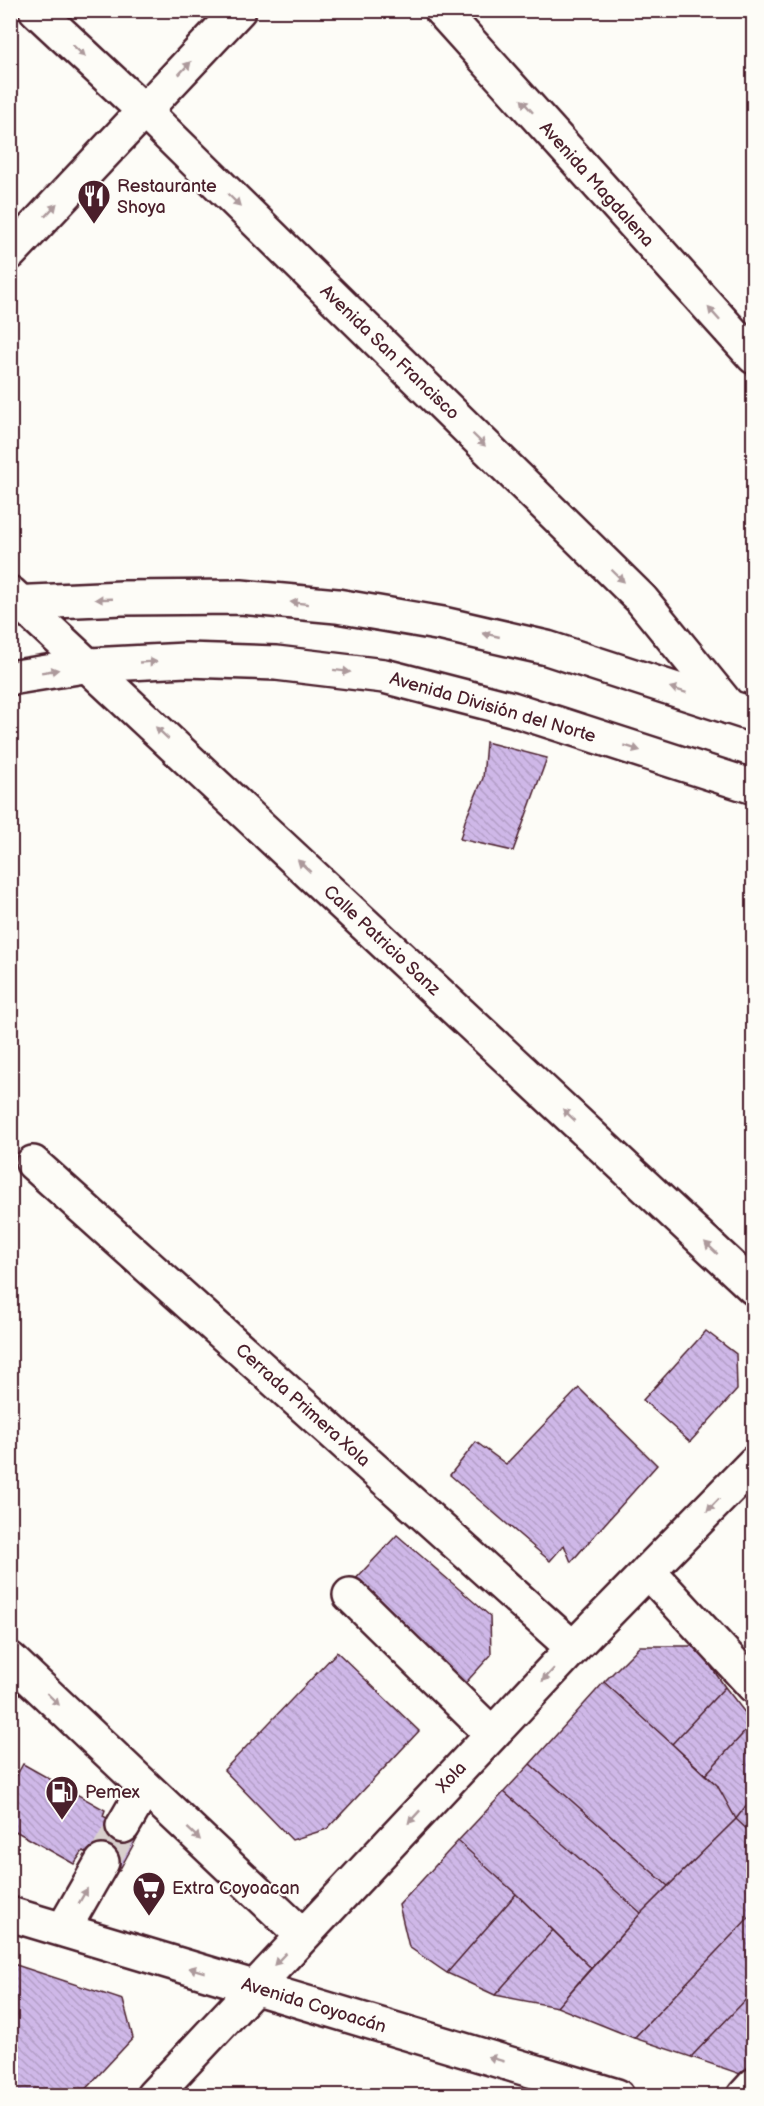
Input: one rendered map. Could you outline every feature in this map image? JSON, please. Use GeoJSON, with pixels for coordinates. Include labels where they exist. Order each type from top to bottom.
{"type":"FeatureCollection","features":[{"type":"Feature","properties":{"kind":"street","name":"Avenida San Francisco"},"geometry":{"type":"LineString","coordinates":[[36,10],[144,111],[642,599],[741,711]]}},
{"type":"Feature","properties":{"kind":"street"},"geometry":{"type":"LineString","coordinates":[[10,253],[239,10]]}},
{"type":"Feature","properties":{"kind":"street","name":"Avenida Magdalena"},"geometry":{"type":"LineString","coordinates":[[441,10],[753,357]]}},
{"type":"Feature","properties":{"kind":"street"},"geometry":{"type":"LineString","coordinates":[[14,599],[241,597],[337,606],[443,624],[547,648],[741,711]]}},
{"type":"Feature","properties":{"kind":"street","name":"Calle Patricio Sanz"},"geometry":{"type":"LineString","coordinates":[[14,599],[90,665],[753,1288]]}},
{"type":"Feature","properties":{"kind":"street","name":"Avenida División del Norte"},"geometry":{"type":"LineString","coordinates":[[10,678],[90,665],[186,660],[276,663],[384,676],[512,709],[753,787]]}},
{"type":"Feature","properties":{"kind":"street","name":"Cerrada Primera Xola"},"geometry":{"type":"LineString","coordinates":[[33,1163],[573,1648]]}},
{"type":"Feature","properties":{"kind":"street","name":"Xola"},"geometry":{"type":"LineString","coordinates":[[153,2096],[573,1648],[753,1463]]}},
{"type":"Feature","properties":{"kind":"street"},"geometry":{"type":"LineString","coordinates":[[648,1571],[753,1686]]}},
{"type":"Feature","properties":{"kind":"street"},"geometry":{"type":"LineString","coordinates":[[350,1595],[492,1734]]}},
{"type":"Feature","properties":{"kind":"street"},"geometry":{"type":"LineString","coordinates":[[10,1659],[302,1935]]}},
{"type":"Feature","properties":{"kind":"street"},"geometry":{"type":"LineString","coordinates":[[123,1826],[145,1788]]}},
{"type":"Feature","properties":{"kind":"street"},"geometry":{"type":"LineString","coordinates":[[63,1930],[102,1862]]}},
{"type":"Feature","properties":{"kind":"street","name":"Avenida Coyoacán"},"geometry":{"type":"LineString","coordinates":[[10,1914],[617,2096]]}},
{"type":"Feature","properties":{"kind":"street"},"geometry":{"type":"LineString","coordinates":[[744,2096],[753,2085]]}},
{"type":"Feature","properties":{"kind":"building"},"geometry":{"type":"Polygon","coordinates":[[[486,742],[547,758],[513,851],[460,839],[483,778],[486,742]]]}},
{"type":"Feature","properties":{"kind":"building"},"geometry":{"type":"Polygon","coordinates":[[[706,1331],[736,1354],[737,1390],[690,1442],[643,1400],[706,1331]]]}},
{"type":"Feature","properties":{"kind":"building"},"geometry":{"type":"Polygon","coordinates":[[[579,1388],[657,1465],[571,1562],[564,1545],[550,1561],[450,1475],[476,1442],[506,1464],[579,1388]]]}},
{"type":"Feature","properties":{"kind":"building"},"geometry":{"type":"Polygon","coordinates":[[[397,1535],[490,1616],[491,1655],[460,1689],[350,1585],[397,1535]]]}},
{"type":"Feature","properties":{"kind":"building"},"geometry":{"type":"Polygon","coordinates":[[[640,1646],[697,1646],[725,1687],[672,1744],[604,1682],[640,1646]]]}},
{"type":"Feature","properties":{"kind":"building"},"geometry":{"type":"Polygon","coordinates":[[[337,1652],[419,1731],[327,1829],[292,1840],[224,1770],[337,1652]]]}},
{"type":"Feature","properties":{"kind":"building"},"geometry":{"type":"Polygon","coordinates":[[[604,1682],[717,1785],[736,1819],[668,1886],[530,1764],[604,1682]]]}},
{"type":"Feature","properties":{"kind":"building"},"geometry":{"type":"Polygon","coordinates":[[[725,1687],[753,1723],[705,1775],[672,1744],[725,1687]]]}},
{"type":"Feature","properties":{"kind":"building"},"geometry":{"type":"Polygon","coordinates":[[[753,1723],[754,1795],[736,1819],[717,1785],[705,1775],[753,1723]]]}},
{"type":"Feature","properties":{"kind":"building","name":"Pemex"},"geometry":{"type":"Polygon","coordinates":[[[23,1764],[105,1810],[103,1816],[138,1836],[119,1871],[83,1851],[74,1864],[10,1828],[10,1787],[23,1764]]]}},
{"type":"Feature","properties":{"kind":"building"},"geometry":{"type":"Polygon","coordinates":[[[530,1764],[668,1886],[641,1913],[504,1792],[530,1764]]]}},
{"type":"Feature","properties":{"kind":"building"},"geometry":{"type":"Polygon","coordinates":[[[504,1792],[641,1913],[591,1968],[458,1841],[504,1792]]]}},
{"type":"Feature","properties":{"kind":"building"},"geometry":{"type":"Polygon","coordinates":[[[754,1795],[754,1836],[736,1819],[754,1795]]]}},
{"type":"Feature","properties":{"kind":"building"},"geometry":{"type":"Polygon","coordinates":[[[736,1819],[754,1836],[754,1912],[634,2038],[557,2007],[641,1913],[736,1819]]]}},
{"type":"Feature","properties":{"kind":"building"},"geometry":{"type":"Polygon","coordinates":[[[458,1841],[516,1894],[447,1973],[409,1947],[399,1905],[458,1841]]]}},
{"type":"Feature","properties":{"kind":"building"},"geometry":{"type":"Polygon","coordinates":[[[516,1894],[553,1930],[495,1995],[447,1973],[516,1894]]]}},
{"type":"Feature","properties":{"kind":"building"},"geometry":{"type":"Polygon","coordinates":[[[754,1912],[754,1991],[691,2057],[634,2038],[754,1912]]]}},
{"type":"Feature","properties":{"kind":"building"},"geometry":{"type":"Polygon","coordinates":[[[553,1930],[591,1968],[557,2007],[495,1995],[553,1930]]]}},
{"type":"Feature","properties":{"kind":"building"},"geometry":{"type":"Polygon","coordinates":[[[10,1963],[123,2000],[133,2038],[79,2096],[10,2096],[10,1963]]]}},
{"type":"Feature","properties":{"kind":"building"},"geometry":{"type":"Polygon","coordinates":[[[754,1991],[754,2072],[749,2077],[691,2057],[754,1991]]]}},
{"type":"Feature","properties":{"kind":"tunnel"},"geometry":{"type":"LineString","coordinates":[[102,1862],[123,1826]]}},
{"type":"Feature","properties":{"kind":"place","name":"Restaurante Shoya"},"geometry":{"type":"Point","coordinates":[94,225]}},
{"type":"Feature","properties":{"kind":"place","name":"Pemex"},"geometry":{"type":"Point","coordinates":[62,1821]}},
{"type":"Feature","properties":{"kind":"place","name":"Extra Coyoacan"},"geometry":{"type":"Point","coordinates":[149,1917]}}]}
